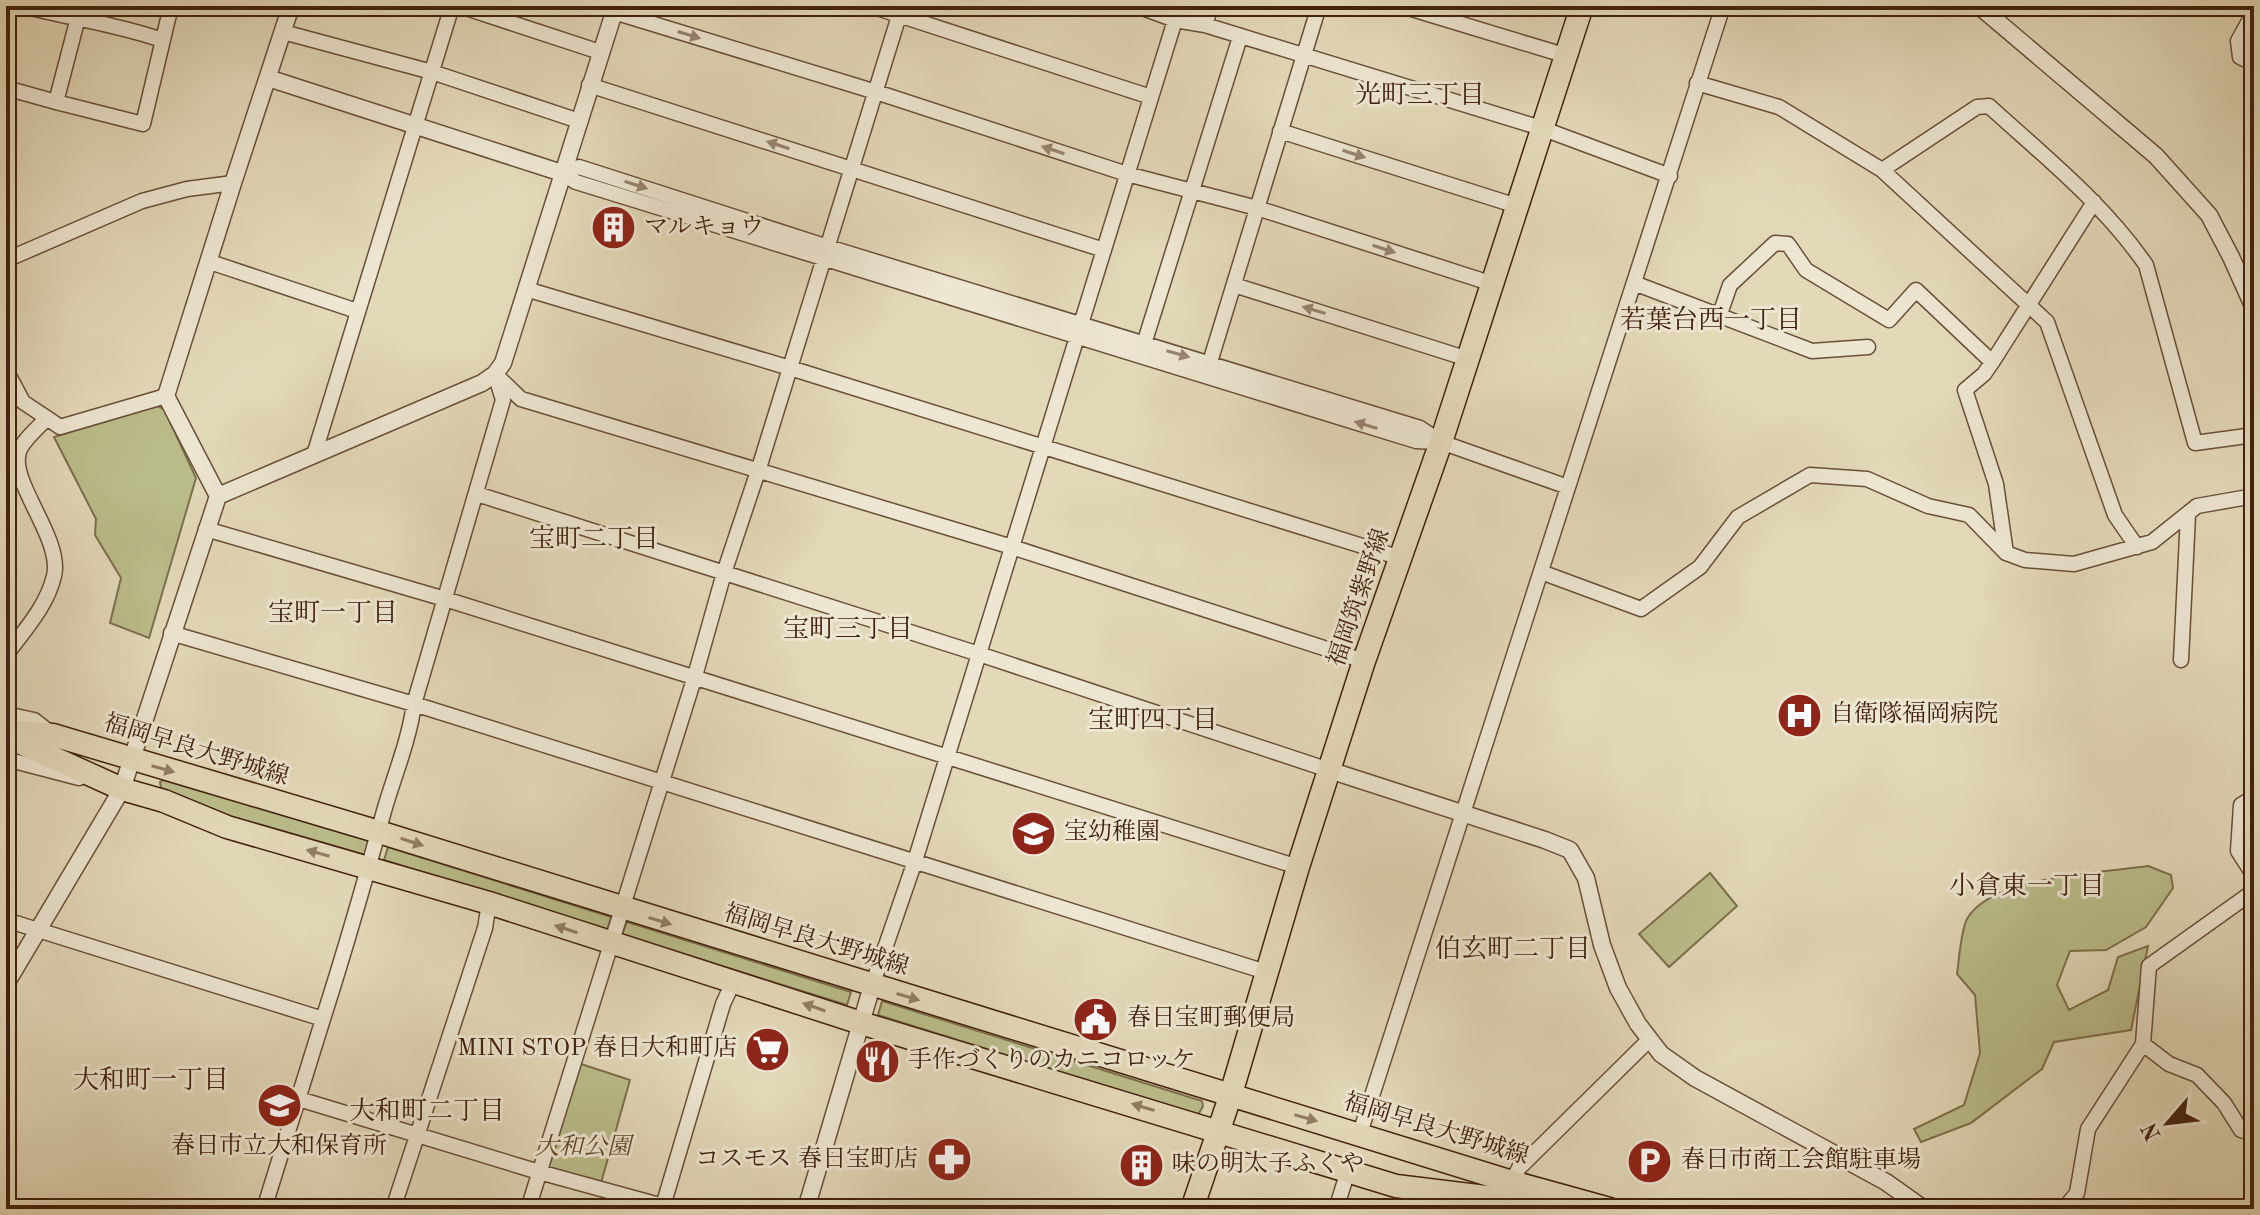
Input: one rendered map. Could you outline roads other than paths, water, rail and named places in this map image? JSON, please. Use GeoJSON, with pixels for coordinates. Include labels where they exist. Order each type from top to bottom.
{"type":"FeatureCollection","features":[{"type":"Feature","properties":{"kind":"main road","name":"福岡筑紫野線"},"geometry":{"type":"LineString","coordinates":[[1192,1209],[1231,1094],[1298,867],[1364,661],[1441,442],[1582,6]]}},
{"type":"Feature","properties":{"kind":"main road","name":"福岡早良大野城線"},"geometry":{"type":"LineString","coordinates":[[6,734],[53,735],[379,832],[1512,1182],[1610,1209]]}},
{"type":"Feature","properties":{"kind":"main road","name":"福岡早良大野城線"},"geometry":{"type":"LineString","coordinates":[[6,734],[122,789],[164,801],[227,827],[489,903],[861,1023],[1396,1186],[1486,1197],[1530,1209]]}},
{"type":"Feature","properties":{"kind":"street"},"geometry":{"type":"LineString","coordinates":[[23,6],[80,13],[162,40]]}},
{"type":"Feature","properties":{"kind":"street"},"geometry":{"type":"LineString","coordinates":[[6,88],[143,124],[171,6]]}},
{"type":"Feature","properties":{"kind":"street"},"geometry":{"type":"LineString","coordinates":[[218,496],[166,396],[291,6]]}},
{"type":"Feature","properties":{"kind":"street"},"geometry":{"type":"LineString","coordinates":[[314,455],[452,6]]}},
{"type":"Feature","properties":{"kind":"street"},"geometry":{"type":"LineString","coordinates":[[460,6],[600,52]]}},
{"type":"Feature","properties":{"kind":"street"},"geometry":{"type":"LineString","coordinates":[[871,6],[901,10],[1151,97]]}},
{"type":"Feature","properties":{"kind":"street"},"geometry":{"type":"LineString","coordinates":[[1137,6],[1175,20],[1205,25],[1541,128],[1670,176]]}},
{"type":"Feature","properties":{"kind":"street"},"geometry":{"type":"LineString","coordinates":[[1205,25],[1211,6]]}},
{"type":"Feature","properties":{"kind":"street"},"geometry":{"type":"LineString","coordinates":[[1207,369],[1319,6]]}},
{"type":"Feature","properties":{"kind":"street"},"geometry":{"type":"LineString","coordinates":[[1402,6],[1567,56]]}},
{"type":"Feature","properties":{"kind":"street"},"geometry":{"type":"LineString","coordinates":[[1360,1133],[1723,6]]}},
{"type":"Feature","properties":{"kind":"street"},"geometry":{"type":"LineString","coordinates":[[1979,6],[2156,156],[2209,215],[2254,308]]}},
{"type":"Feature","properties":{"kind":"street"},"geometry":{"type":"LineString","coordinates":[[6,984],[122,789],[218,496],[482,383],[495,374],[503,363],[615,9],[1127,174],[1257,208],[1493,284]]}},
{"type":"Feature","properties":{"kind":"street"},"geometry":{"type":"LineString","coordinates":[[528,1209],[901,10]]}},
{"type":"Feature","properties":{"kind":"street"},"geometry":{"type":"LineString","coordinates":[[2254,12],[2238,41],[2240,57],[2254,64]]}},
{"type":"Feature","properties":{"kind":"street"},"geometry":{"type":"LineString","coordinates":[[56,102],[80,13]]}},
{"type":"Feature","properties":{"kind":"street"},"geometry":{"type":"LineString","coordinates":[[806,1209],[857,1046],[872,986],[915,861],[1175,20]]}},
{"type":"Feature","properties":{"kind":"street"},"geometry":{"type":"LineString","coordinates":[[283,32],[432,72],[579,121]]}},
{"type":"Feature","properties":{"kind":"street"},"geometry":{"type":"LineString","coordinates":[[1144,344],[1240,37]]}},
{"type":"Feature","properties":{"kind":"street"},"geometry":{"type":"LineString","coordinates":[[268,78],[562,173],[579,167],[826,253],[1079,331],[1420,428],[1441,442],[1568,487]]}},
{"type":"Feature","properties":{"kind":"street"},"geometry":{"type":"LineString","coordinates":[[1697,83],[1779,107],[1882,170],[2047,322],[2115,515],[2137,547]]}},
{"type":"Feature","properties":{"kind":"street"},"geometry":{"type":"LineString","coordinates":[[589,85],[1104,250]]}},
{"type":"Feature","properties":{"kind":"street"},"geometry":{"type":"LineString","coordinates":[[1882,170],[1977,107],[1989,106],[2094,202],[2129,240],[2146,265],[2195,443],[2254,435]]}},
{"type":"Feature","properties":{"kind":"street"},"geometry":{"type":"LineString","coordinates":[[1280,131],[1517,206]]}},
{"type":"Feature","properties":{"kind":"street"},"geometry":{"type":"LineString","coordinates":[[6,260],[142,201],[187,189],[233,183]]}},
{"type":"Feature","properties":{"kind":"street"},"geometry":{"type":"LineString","coordinates":[[2006,553],[1996,484],[1965,390],[1984,374],[2094,202]]}},
{"type":"Feature","properties":{"kind":"street"},"geometry":{"type":"LineString","coordinates":[[1719,317],[1730,285],[1775,243],[1788,244],[1806,270],[1889,320],[1916,290],[1992,362]]}},
{"type":"Feature","properties":{"kind":"street"},"geometry":{"type":"LineString","coordinates":[[210,262],[357,311]]}},
{"type":"Feature","properties":{"kind":"street"},"geometry":{"type":"LineString","coordinates":[[1634,283],[1812,351],[1868,347]]}},
{"type":"Feature","properties":{"kind":"street"},"geometry":{"type":"LineString","coordinates":[[1234,285],[1468,359]]}},
{"type":"Feature","properties":{"kind":"street"},"geometry":{"type":"LineString","coordinates":[[526,289],[1401,558]]}},
{"type":"Feature","properties":{"kind":"street"},"geometry":{"type":"LineString","coordinates":[[1079,331],[1144,344],[1207,369]]}},
{"type":"Feature","properties":{"kind":"street"},"geometry":{"type":"LineString","coordinates":[[6,370],[23,402],[60,427],[166,396]]}},
{"type":"Feature","properties":{"kind":"street"},"geometry":{"type":"LineString","coordinates":[[495,374],[521,399],[759,468],[1364,661]]}},
{"type":"Feature","properties":{"kind":"street"},"geometry":{"type":"LineString","coordinates":[[264,1209],[370,868],[412,723],[414,704],[477,494],[503,400],[495,374]]}},
{"type":"Feature","properties":{"kind":"street"},"geometry":{"type":"LineString","coordinates":[[6,655],[47,599],[56,572],[51,545],[18,468],[19,451],[47,418]]}},
{"type":"Feature","properties":{"kind":"street"},"geometry":{"type":"LineString","coordinates":[[1541,572],[1641,609],[1700,567],[1738,517],[1810,475],[1867,479],[1928,506],[1969,515],[2006,553],[2025,560],[2074,564],[2152,542],[2197,506],[2254,496]]}},
{"type":"Feature","properties":{"kind":"street"},"geometry":{"type":"LineString","coordinates":[[477,494],[979,654],[1570,850],[1586,878],[1602,945],[1618,988],[1638,1024],[1661,1054],[1695,1078],[1886,1182],[1924,1209]]}},
{"type":"Feature","properties":{"kind":"street"},"geometry":{"type":"LineString","coordinates":[[2181,660],[2188,515]]}},
{"type":"Feature","properties":{"kind":"street"},"geometry":{"type":"LineString","coordinates":[[206,529],[695,676],[1298,867]]}},
{"type":"Feature","properties":{"kind":"street"},"geometry":{"type":"LineString","coordinates":[[171,633],[414,704],[1266,972]]}},
{"type":"Feature","properties":{"kind":"street"},"geometry":{"type":"LineString","coordinates":[[6,714],[34,720],[53,735]]}},
{"type":"Feature","properties":{"kind":"street"},"geometry":{"type":"LineString","coordinates":[[6,759],[122,789]]}},
{"type":"Feature","properties":{"kind":"street"},"geometry":{"type":"LineString","coordinates":[[2254,797],[2241,805],[2238,851],[2254,876]]}},
{"type":"Feature","properties":{"kind":"street"},"geometry":{"type":"LineString","coordinates":[[2064,1209],[2077,1193],[2088,1129],[2143,1044],[2149,966],[2254,891]]}},
{"type":"Feature","properties":{"kind":"street"},"geometry":{"type":"LineString","coordinates":[[393,1209],[485,928],[489,903]]}},
{"type":"Feature","properties":{"kind":"street"},"geometry":{"type":"LineString","coordinates":[[6,920],[323,1019]]}},
{"type":"Feature","properties":{"kind":"street"},"geometry":{"type":"LineString","coordinates":[[299,1099],[665,1207],[723,1004],[734,980]]}},
{"type":"Feature","properties":{"kind":"street"},"geometry":{"type":"LineString","coordinates":[[1486,1197],[1512,1182],[1519,1168],[1650,1039]]}},
{"type":"Feature","properties":{"kind":"street"},"geometry":{"type":"LineString","coordinates":[[2143,1044],[2169,1064],[2197,1075],[2224,1103],[2241,1130],[2254,1134]]}},
{"type":"Feature","properties":{"kind":"street"},"geometry":{"type":"LineString","coordinates":[[1336,1209],[1348,1171]]}},
{"type":"Feature","properties":{"kind":"street"},"geometry":{"type":"LineString","coordinates":[[1512,1182],[1518,1196],[1530,1209]]}},
{"type":"Feature","properties":{"kind":"street"},"geometry":{"type":"LineString","coordinates":[[6,1206],[18,1209]]}},
{"type":"Feature","properties":{"kind":"place","name":"マルキョウ"},"geometry":{"type":"Point","coordinates":[613,228]}},
{"type":"Feature","properties":{"kind":"place","name":"自衛隊福岡病院"},"geometry":{"type":"Point","coordinates":[1799,715]}},
{"type":"Feature","properties":{"kind":"place","name":"宝幼稚園"},"geometry":{"type":"Point","coordinates":[1033,833]}},
{"type":"Feature","properties":{"kind":"place","name":"春日宝町郵便局"},"geometry":{"type":"Point","coordinates":[1096,1019]}},
{"type":"Feature","properties":{"kind":"place","name":"MINI STOP 春日大和町店"},"geometry":{"type":"Point","coordinates":[768,1049]}},
{"type":"Feature","properties":{"kind":"place","name":"手作づくりのカニコロッケ"},"geometry":{"type":"Point","coordinates":[877,1061]}},
{"type":"Feature","properties":{"kind":"place","name":"春日市立大和保育所"},"geometry":{"type":"Point","coordinates":[279,1105]}},
{"type":"Feature","properties":{"kind":"place","name":"コスモス 春日宝町店"},"geometry":{"type":"Point","coordinates":[949,1160]}},
{"type":"Feature","properties":{"kind":"place","name":"春日市商工会館駐車場"},"geometry":{"type":"Point","coordinates":[1650,1161]}},
{"type":"Feature","properties":{"kind":"place","name":"味の明太子ふくや"},"geometry":{"type":"Point","coordinates":[1141,1165]}},
{"type":"Feature","properties":{"kind":"district","name":"光町三丁目"},"geometry":{"type":"Point","coordinates":[1420,96]}},
{"type":"Feature","properties":{"kind":"district","name":"若葉台西一丁目"},"geometry":{"type":"Point","coordinates":[1711,321]}},
{"type":"Feature","properties":{"kind":"district","name":"宝町二丁目"},"geometry":{"type":"Point","coordinates":[594,540]}},
{"type":"Feature","properties":{"kind":"district","name":"宝町一丁目"},"geometry":{"type":"Point","coordinates":[333,614]}},
{"type":"Feature","properties":{"kind":"district","name":"宝町三丁目"},"geometry":{"type":"Point","coordinates":[848,630]}},
{"type":"Feature","properties":{"kind":"district","name":"宝町四丁目"},"geometry":{"type":"Point","coordinates":[1153,721]}},
{"type":"Feature","properties":{"kind":"district","name":"小倉東一丁目"},"geometry":{"type":"Point","coordinates":[2027,887]}},
{"type":"Feature","properties":{"kind":"district","name":"伯玄町二丁目"},"geometry":{"type":"Point","coordinates":[1513,950]}},
{"type":"Feature","properties":{"kind":"district","name":"大和町一丁目"},"geometry":{"type":"Point","coordinates":[151,1081]}},
{"type":"Feature","properties":{"kind":"district","name":"大和町二丁目"},"geometry":{"type":"Point","coordinates":[427,1112]}},
{"type":"Feature","properties":{"kind":"park label","name":"大和公園"},"geometry":{"type":"Point","coordinates":[583,1148]}}]}
